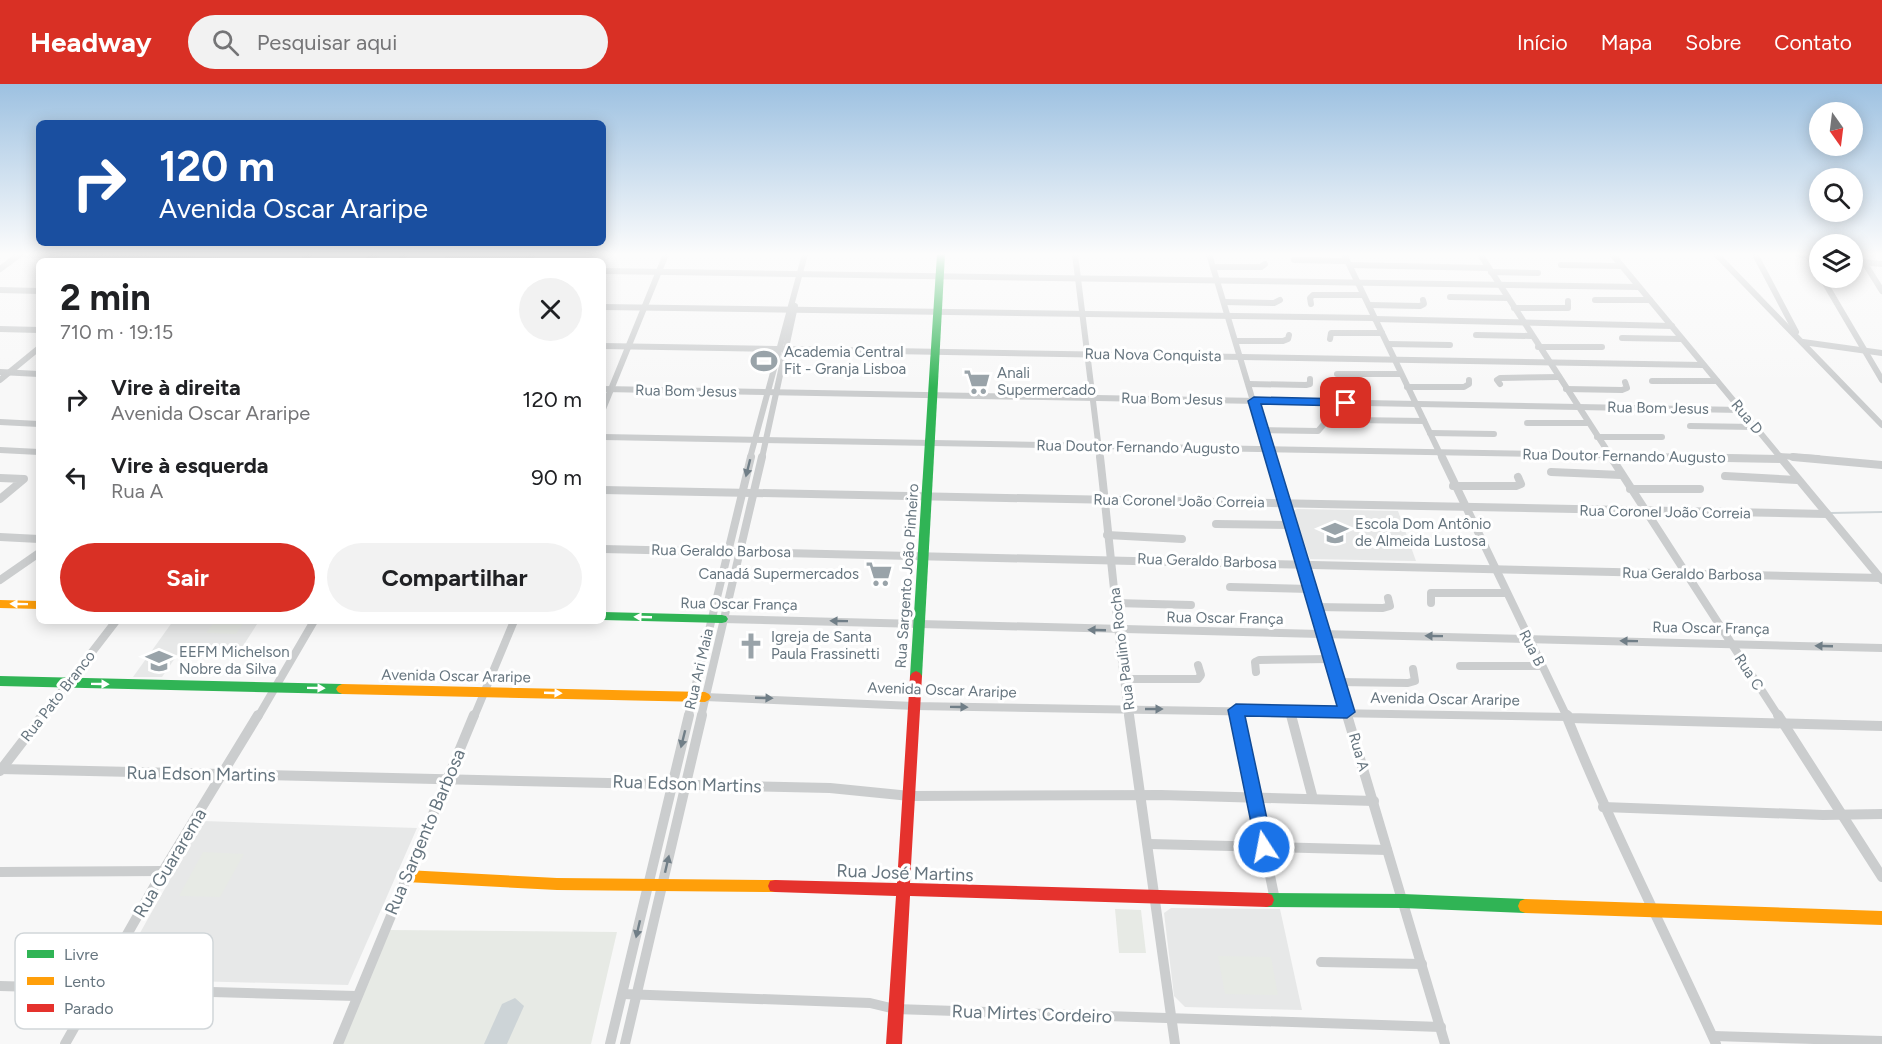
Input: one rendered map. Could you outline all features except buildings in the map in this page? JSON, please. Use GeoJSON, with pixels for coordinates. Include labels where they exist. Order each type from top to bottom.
{"type":"FeatureCollection","features":[{"type":"Feature","properties":{"kind":"street"},"geometry":{"type":"LineString","coordinates":[[606,402],[646,299]]}},
{"type":"Feature","properties":{"kind":"street","name":"Rua Ari Maia"},"geometry":{"type":"LineString","coordinates":[[625,1044],[722,619],[777,393],[782,349],[794,299]]}},
{"type":"Feature","properties":{"kind":"street","name":"Rua Sargento João Pinheiro"},"geometry":{"type":"LineString","coordinates":[[894,1044],[910,796],[917,623],[928,497],[938,299]]}},
{"type":"Feature","properties":{"kind":"street","name":"Rua Paulino Rocha"},"geometry":{"type":"LineString","coordinates":[[1081,299],[1107,535],[1112,559],[1118,631],[1175,1044]]}},
{"type":"Feature","properties":{"kind":"street","name":"Rua A"},"geometry":{"type":"LineString","coordinates":[[1223,299],[1445,1044]]}},
{"type":"Feature","properties":{"kind":"street"},"geometry":{"type":"LineString","coordinates":[[1311,299],[1311,304]]}},
{"type":"Feature","properties":{"kind":"street","name":"Rua B"},"geometry":{"type":"LineString","coordinates":[[1365,299],[1440,453],[1453,486],[1467,508],[1526,638],[1566,715],[1603,807],[1656,912],[1714,1040]]}},
{"type":"Feature","properties":{"kind":"street","name":"Rua C"},"geometry":{"type":"LineString","coordinates":[[1508,299],[1882,877]]}},
{"type":"Feature","properties":{"kind":"street"},"geometry":{"type":"LineString","coordinates":[[1760,299],[1882,425]]}},
{"type":"Feature","properties":{"kind":"street"},"geometry":{"type":"LineString","coordinates":[[1779,299],[1796,332],[1794,334]]}},
{"type":"Feature","properties":{"kind":"street"},"geometry":{"type":"LineString","coordinates":[[1835,299],[1882,380]]}},
{"type":"Feature","properties":{"kind":"street"},"geometry":{"type":"LineString","coordinates":[[1224,302],[1274,303],[1280,300]]}},
{"type":"Feature","properties":{"kind":"street"},"geometry":{"type":"LineString","coordinates":[[1369,305],[1420,306],[1424,304],[1423,300]]}},
{"type":"Feature","properties":{"kind":"street"},"geometry":{"type":"LineString","coordinates":[[1595,300],[1650,300]]}},
{"type":"Feature","properties":{"kind":"street","name":"Rua D"},"geometry":{"type":"LineString","coordinates":[[1650,300],[1797,480],[1882,579]]}},
{"type":"Feature","properties":{"kind":"street"},"geometry":{"type":"LineString","coordinates":[[1514,308],[1568,308],[1570,305],[1568,301]]}},
{"type":"Feature","properties":{"kind":"street"},"geometry":{"type":"LineString","coordinates":[[606,307],[1672,326]]}},
{"type":"Feature","properties":{"kind":"street"},"geometry":{"type":"LineString","coordinates":[[0,329],[36,330]]}},
{"type":"Feature","properties":{"kind":"street"},"geometry":{"type":"LineString","coordinates":[[1330,339],[1329,334],[1333,332],[1382,333]]}},
{"type":"Feature","properties":{"kind":"street"},"geometry":{"type":"LineString","coordinates":[[1237,341],[1283,342],[1288,339],[1289,335]]}},
{"type":"Feature","properties":{"kind":"street"},"geometry":{"type":"LineString","coordinates":[[1476,335],[1532,336]]}},
{"type":"Feature","properties":{"kind":"street"},"geometry":{"type":"LineString","coordinates":[[1622,338],[1682,339]]}},
{"type":"Feature","properties":{"kind":"street"},"geometry":{"type":"LineString","coordinates":[[1803,342],[1882,353]]}},
{"type":"Feature","properties":{"kind":"street"},"geometry":{"type":"LineString","coordinates":[[1388,344],[1450,345]]}},
{"type":"Feature","properties":{"kind":"street","name":"Rua Nova Conquista"},"geometry":{"type":"LineString","coordinates":[[606,346],[1703,365]]}},
{"type":"Feature","properties":{"kind":"street"},"geometry":{"type":"LineString","coordinates":[[1538,347],[1602,347]]}},
{"type":"Feature","properties":{"kind":"street","name":"Rua Ari Maia"},"geometry":{"type":"LineString","coordinates":[[610,1044],[694,697],[710,619],[766,393],[782,349]]}},
{"type":"Feature","properties":{"kind":"street"},"geometry":{"type":"LineString","coordinates":[[0,380],[36,350]]}},
{"type":"Feature","properties":{"kind":"street"},"geometry":{"type":"LineString","coordinates":[[0,372],[36,374]]}},
{"type":"Feature","properties":{"kind":"street"},"geometry":{"type":"LineString","coordinates":[[1337,374],[1401,374]]}},
{"type":"Feature","properties":{"kind":"street"},"geometry":{"type":"LineString","coordinates":[[1500,384],[1497,380],[1500,378],[1559,377]]}},
{"type":"Feature","properties":{"kind":"street"},"geometry":{"type":"LineString","coordinates":[[1249,384],[1306,385],[1310,384],[1310,379]]}},
{"type":"Feature","properties":{"kind":"street"},"geometry":{"type":"LineString","coordinates":[[1407,387],[1464,387],[1469,384],[1469,380]]}},
{"type":"Feature","properties":{"kind":"street"},"geometry":{"type":"LineString","coordinates":[[1652,381],[1717,381]]}},
{"type":"Feature","properties":{"kind":"street"},"geometry":{"type":"LineString","coordinates":[[1566,389],[1622,390],[1627,388],[1625,382]]}},
{"type":"Feature","properties":{"kind":"street","name":"Rua Bom Jesus"},"geometry":{"type":"LineString","coordinates":[[606,389],[1741,410]]}},
{"type":"Feature","properties":{"kind":"street"},"geometry":{"type":"LineString","coordinates":[[1352,420],[1424,421]]}},
{"type":"Feature","properties":{"kind":"street"},"geometry":{"type":"LineString","coordinates":[[0,422],[36,424]]}},
{"type":"Feature","properties":{"kind":"street"},"geometry":{"type":"LineString","coordinates":[[1527,423],[1587,423]]}},
{"type":"Feature","properties":{"kind":"street"},"geometry":{"type":"LineString","coordinates":[[1261,430],[1317,431],[1322,429],[1324,424]]}},
{"type":"Feature","properties":{"kind":"street"},"geometry":{"type":"LineString","coordinates":[[1690,426],[1755,427]]}},
{"type":"Feature","properties":{"kind":"street"},"geometry":{"type":"LineString","coordinates":[[1430,433],[1494,434]]}},
{"type":"Feature","properties":{"kind":"street","name":"Rua Doutor Fernando Augusto"},"geometry":{"type":"LineString","coordinates":[[606,436],[1610,457],[1779,457],[1859,461],[1882,465]]}},
{"type":"Feature","properties":{"kind":"street"},"geometry":{"type":"LineString","coordinates":[[1597,437],[1662,437]]}},
{"type":"Feature","properties":{"kind":"street"},"geometry":{"type":"LineString","coordinates":[[0,450],[36,452]]}},
{"type":"Feature","properties":{"kind":"street"},"geometry":{"type":"LineString","coordinates":[[1551,472],[1621,475]]}},
{"type":"Feature","properties":{"kind":"street"},"geometry":{"type":"LineString","coordinates":[[1725,476],[1797,480]]}},
{"type":"Feature","properties":{"kind":"street"},"geometry":{"type":"LineString","coordinates":[[1453,486],[1516,486],[1521,484],[1518,477]]}},
{"type":"Feature","properties":{"kind":"street"},"geometry":{"type":"LineString","coordinates":[[0,478],[24,479],[0,498]]}},
{"type":"Feature","properties":{"kind":"street"},"geometry":{"type":"LineString","coordinates":[[1630,489],[1700,489]]}},
{"type":"Feature","properties":{"kind":"street","name":"Rua Coronel João Correia"},"geometry":{"type":"LineString","coordinates":[[606,490],[753,495],[1104,499],[1827,514]]}},
{"type":"Feature","properties":{"kind":"street"},"geometry":{"type":"LineString","coordinates":[[1216,524],[1291,525]]}},
{"type":"Feature","properties":{"kind":"street"},"geometry":{"type":"LineString","coordinates":[[1107,535],[1182,539]]}},
{"type":"Feature","properties":{"kind":"street"},"geometry":{"type":"LineString","coordinates":[[0,537],[36,538]]}},
{"type":"Feature","properties":{"kind":"street","name":"Rua Geraldo Barbosa"},"geometry":{"type":"LineString","coordinates":[[606,549],[924,554],[1882,579]]}},
{"type":"Feature","properties":{"kind":"street"},"geometry":{"type":"LineString","coordinates":[[0,580],[36,555]]}},
{"type":"Feature","properties":{"kind":"street"},"geometry":{"type":"LineString","coordinates":[[1230,587],[1310,589]]}},
{"type":"Feature","properties":{"kind":"street"},"geometry":{"type":"LineString","coordinates":[[1431,603],[1429,595],[1431,593],[1505,593]]}},
{"type":"Feature","properties":{"kind":"street"},"geometry":{"type":"LineString","coordinates":[[1315,608],[1383,608],[1390,606],[1388,598]]}},
{"type":"Feature","properties":{"kind":"street"},"geometry":{"type":"LineString","coordinates":[[1115,603],[1191,605]]}},
{"type":"Feature","properties":{"kind":"street"},"geometry":{"type":"LineString","coordinates":[[0,604],[36,604]]}},
{"type":"Feature","properties":{"kind":"street","name":"Rua Oscar França"},"geometry":{"type":"LineString","coordinates":[[606,616],[917,623],[1118,631],[1526,638],[1882,648]]}},
{"type":"Feature","properties":{"kind":"street","name":"Rua Pato Branco"},"geometry":{"type":"LineString","coordinates":[[0,769],[114,624]]}},
{"type":"Feature","properties":{"kind":"street","name":"Rua Guararema"},"geometry":{"type":"LineString","coordinates":[[128,933],[163,870],[224,774],[312,624]]}},
{"type":"Feature","properties":{"kind":"street","name":"Rua Sargento Barbosa"},"geometry":{"type":"LineString","coordinates":[[338,1044],[356,996],[513,624]]}},
{"type":"Feature","properties":{"kind":"street"},"geometry":{"type":"LineString","coordinates":[[1256,672],[1255,662],[1259,660],[1331,659]]}},
{"type":"Feature","properties":{"kind":"street"},"geometry":{"type":"LineString","coordinates":[[1126,679],[1199,679],[1198,665]]}},
{"type":"Feature","properties":{"kind":"street"},"geometry":{"type":"LineString","coordinates":[[1460,666],[1540,666]]}},
{"type":"Feature","properties":{"kind":"street"},"geometry":{"type":"LineString","coordinates":[[1337,682],[1408,683],[1415,681],[1413,669]]}},
{"type":"Feature","properties":{"kind":"street","name":"Avenida Oscar Araripe"},"geometry":{"type":"LineString","coordinates":[[0,681],[705,697],[914,706],[1566,715],[1570,718],[1882,726]]}},
{"type":"Feature","properties":{"kind":"street"},"geometry":{"type":"LineString","coordinates":[[1236,710],[1275,900]]}},
{"type":"Feature","properties":{"kind":"street"},"geometry":{"type":"LineString","coordinates":[[1290,711],[1313,800]]}},
{"type":"Feature","properties":{"kind":"street","name":"Rua Edson Martins"},"geometry":{"type":"LineString","coordinates":[[0,769],[672,783],[830,788],[910,796],[1142,796],[1374,801]]}},
{"type":"Feature","properties":{"kind":"street"},"geometry":{"type":"LineString","coordinates":[[1603,807],[1882,814]]}},
{"type":"Feature","properties":{"kind":"street"},"geometry":{"type":"LineString","coordinates":[[1149,843],[1387,850]]}},
{"type":"Feature","properties":{"kind":"street"},"geometry":{"type":"LineString","coordinates":[[0,872],[163,870]]}},
{"type":"Feature","properties":{"kind":"street","name":"Rua José Martins"},"geometry":{"type":"LineString","coordinates":[[406,876],[557,884],[662,884],[1275,900],[1403,901],[1656,912],[1882,918]]}},
{"type":"Feature","properties":{"kind":"street"},"geometry":{"type":"LineString","coordinates":[[1321,962],[1422,964]]}},
{"type":"Feature","properties":{"kind":"street"},"geometry":{"type":"LineString","coordinates":[[0,986],[15,986]]}},
{"type":"Feature","properties":{"kind":"street"},"geometry":{"type":"LineString","coordinates":[[213,992],[356,996]]}},
{"type":"Feature","properties":{"kind":"street","name":"Rua Mirtes Cordeiro"},"geometry":{"type":"LineString","coordinates":[[623,994],[870,1003],[895,1009],[1441,1027]]}},
{"type":"Feature","properties":{"kind":"street","name":"Rua Guararema"},"geometry":{"type":"LineString","coordinates":[[65,1044],[74,1029]]}},
{"type":"Feature","properties":{"kind":"street"},"geometry":{"type":"LineString","coordinates":[[1714,1040],[1882,1041]]}},
{"type":"Feature","properties":{"kind":"shaded area","name":"Escola Dom Antônio de Almeida Lustosa"},"geometry":{"type":"Polygon","coordinates":[[[1297,509],[1398,511],[1416,561],[1310,559],[1293,511],[1297,509]]]}},
{"type":"Feature","properties":{"kind":"shaded area","name":"EEFM Michelson Nobre da Silva"},"geometry":{"type":"Polygon","coordinates":[[[171,624],[257,624],[243,646],[184,645],[162,677],[133,677],[171,624]]]}},
{"type":"Feature","properties":{"kind":"shaded area"},"geometry":{"type":"Polygon","coordinates":[[[213,624],[243,624],[236,634],[206,633],[213,624]]]}},
{"type":"Feature","properties":{"kind":"shaded area"},"geometry":{"type":"Polygon","coordinates":[[[203,821],[417,828],[348,985],[213,982],[213,933],[140,933],[203,821]]]}},
{"type":"Feature","properties":{"kind":"shaded area"},"geometry":{"type":"Polygon","coordinates":[[[203,852],[244,854],[220,897],[179,896],[203,852]]]}},
{"type":"Feature","properties":{"kind":"shaded area"},"geometry":{"type":"Polygon","coordinates":[[[1171,908],[1280,909],[1302,1010],[1185,1007],[1174,996],[1164,913],[1171,908]]]}},
{"type":"Feature","properties":{"kind":"shaded area"},"geometry":{"type":"Polygon","coordinates":[[[1115,909],[1141,910],[1146,953],[1119,953],[1115,909]]]}},
{"type":"Feature","properties":{"kind":"shaded area"},"geometry":{"type":"Polygon","coordinates":[[[389,930],[617,932],[591,1044],[341,1044],[389,930]]]}},
{"type":"Feature","properties":{"kind":"shaded area"},"geometry":{"type":"Polygon","coordinates":[[[1218,956],[1271,957],[1278,995],[1225,994],[1218,956]]]}},
{"type":"Feature","properties":{"kind":"shaded area"},"geometry":{"type":"Polygon","coordinates":[[[515,998],[524,1006],[507,1044],[484,1044],[502,1004],[515,998]]]}},
{"type":"Feature","properties":{"kind":"waterway"},"geometry":{"type":"LineString","coordinates":[[1831,513],[1882,512]]}},
{"type":"Feature","properties":{"kind":"traffic: fast"},"geometry":{"type":"LineString","coordinates":[[916,676],[938,299]]}},
{"type":"Feature","properties":{"kind":"traffic: fast"},"geometry":{"type":"LineString","coordinates":[[606,616],[722,619]]}},
{"type":"Feature","properties":{"kind":"traffic: fast"},"geometry":{"type":"LineString","coordinates":[[0,681],[342,689]]}},
{"type":"Feature","properties":{"kind":"traffic: fast"},"geometry":{"type":"LineString","coordinates":[[1267,900],[1403,901],[1525,906]]}},
{"type":"Feature","properties":{"kind":"traffic: slow"},"geometry":{"type":"LineString","coordinates":[[0,604],[36,605]]}},
{"type":"Feature","properties":{"kind":"traffic: slow"},"geometry":{"type":"LineString","coordinates":[[342,689],[705,697]]}},
{"type":"Feature","properties":{"kind":"traffic: slow"},"geometry":{"type":"LineString","coordinates":[[406,876],[557,884],[775,886]]}},
{"type":"Feature","properties":{"kind":"traffic: slow"},"geometry":{"type":"LineString","coordinates":[[1525,906],[1882,918]]}},
{"type":"Feature","properties":{"kind":"traffic: jam"},"geometry":{"type":"LineString","coordinates":[[894,1044],[916,676]]}},
{"type":"Feature","properties":{"kind":"traffic: jam"},"geometry":{"type":"LineString","coordinates":[[775,886],[1267,900]]}},
{"type":"Feature","properties":{"kind":"place","name":"Academia Central Fit - Granja Lisboa"},"geometry":{"type":"Point","coordinates":[764,361]}},
{"type":"Feature","properties":{"kind":"place","name":"Anali Supermercado"},"geometry":{"type":"Point","coordinates":[977,382]}},
{"type":"Feature","properties":{"kind":"place","name":"Escola Dom Antônio de Almeida Lustosa"},"geometry":{"type":"Point","coordinates":[1335,533]}},
{"type":"Feature","properties":{"kind":"place","name":"Canadá Supermercados"},"geometry":{"type":"Point","coordinates":[879,574]}},
{"type":"Feature","properties":{"kind":"place","name":"Igreja de Santa Paula Frassinetti"},"geometry":{"type":"Point","coordinates":[751,646]}},
{"type":"Feature","properties":{"kind":"place","name":"EEFM Michelson Nobre da Silva"},"geometry":{"type":"Point","coordinates":[159,661]}},
{"type":"Feature","properties":{"kind":"route"},"geometry":{"type":"LineString","coordinates":[[1264,847],[1236,710],[1347,712],[1254,401],[1346,403]]}}]}
